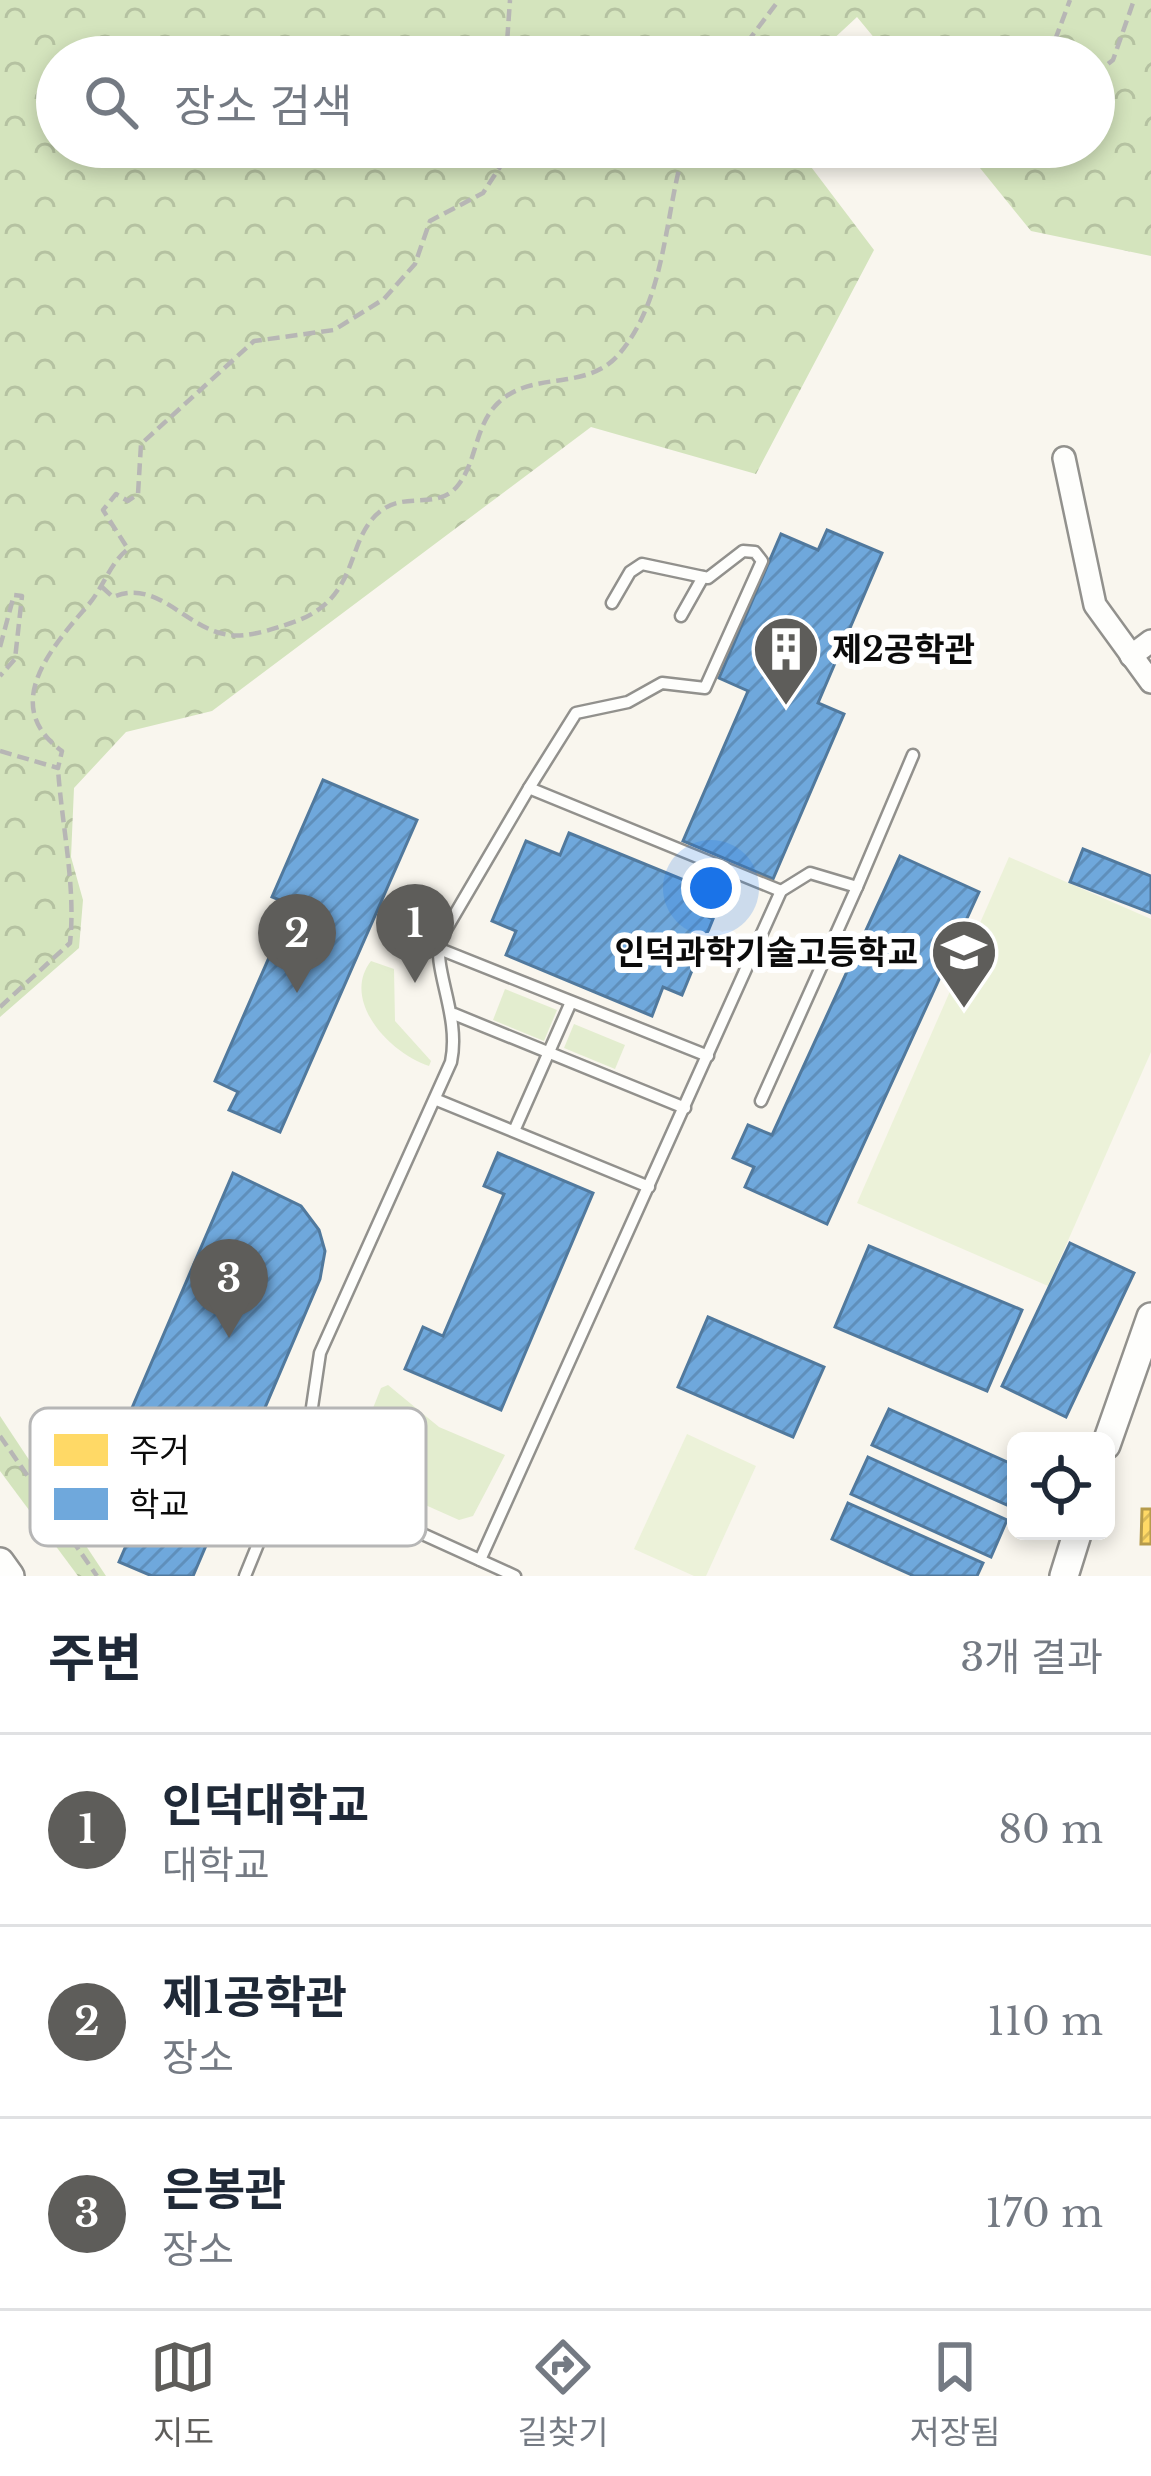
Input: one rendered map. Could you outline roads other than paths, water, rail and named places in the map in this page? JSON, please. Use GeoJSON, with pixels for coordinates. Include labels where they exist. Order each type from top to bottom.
{"type":"FeatureCollection","features":[{"type":"Feature","properties":{"kind":"street"},"geometry":{"type":"LineString","coordinates":[[1064,458],[1095,604],[1151,682]]}},
{"type":"Feature","properties":{"kind":"street"},"geometry":{"type":"LineString","coordinates":[[1130,656],[1151,640]]}},
{"type":"Feature","properties":{"kind":"street"},"geometry":{"type":"LineString","coordinates":[[1110,1432],[1151,1317]]}},
{"type":"Feature","properties":{"kind":"street"},"geometry":{"type":"LineString","coordinates":[[1064,1576],[1075,1540]]}},
{"type":"Feature","properties":{"kind":"street"},"geometry":{"type":"LineString","coordinates":[[0,1562],[10,1576]]}},
{"type":"Feature","properties":{"kind":"lane"},"geometry":{"type":"LineString","coordinates":[[312,1408],[320,1353],[436,1100],[454,1046],[454,1014],[437,948],[577,713],[628,702],[662,683],[700,689],[708,684],[762,561],[755,552],[743,551],[717,574],[704,577],[642,564],[630,572],[612,603]]}},
{"type":"Feature","properties":{"kind":"lane"},"geometry":{"type":"LineString","coordinates":[[681,616],[704,577]]}},
{"type":"Feature","properties":{"kind":"lane"},"geometry":{"type":"LineString","coordinates":[[761,1101],[913,755]]}},
{"type":"Feature","properties":{"kind":"lane"},"geometry":{"type":"LineString","coordinates":[[529,788],[782,890]]}},
{"type":"Feature","properties":{"kind":"lane"},"geometry":{"type":"LineString","coordinates":[[481,1560],[782,890],[809,873],[857,887]]}},
{"type":"Feature","properties":{"kind":"lane"},"geometry":{"type":"LineString","coordinates":[[437,948],[708,1056]]}},
{"type":"Feature","properties":{"kind":"lane"},"geometry":{"type":"LineString","coordinates":[[514,1131],[571,1002]]}},
{"type":"Feature","properties":{"kind":"lane"},"geometry":{"type":"LineString","coordinates":[[454,1014],[685,1108]]}},
{"type":"Feature","properties":{"kind":"lane"},"geometry":{"type":"LineString","coordinates":[[436,1100],[649,1187]]}},
{"type":"Feature","properties":{"kind":"lane"},"geometry":{"type":"LineString","coordinates":[[426,1535],[515,1576]]}},
{"type":"Feature","properties":{"kind":"lane"},"geometry":{"type":"LineString","coordinates":[[245,1576],[258,1546]]}},
{"type":"Feature","properties":{"kind":"place","name":"제2공학관"},"geometry":{"type":"Point","coordinates":[786,708]}},
{"type":"Feature","properties":{"kind":"place","name":"인덕대학교"},"geometry":{"type":"Point","coordinates":[415,983]}},
{"type":"Feature","properties":{"kind":"place","name":"제1공학관"},"geometry":{"type":"Point","coordinates":[297,993]}},
{"type":"Feature","properties":{"kind":"place","name":"인덕과학기술고등학교"},"geometry":{"type":"Point","coordinates":[964,1011]}},
{"type":"Feature","properties":{"kind":"place","name":"은봉관"},"geometry":{"type":"Point","coordinates":[229,1338]}}]}
